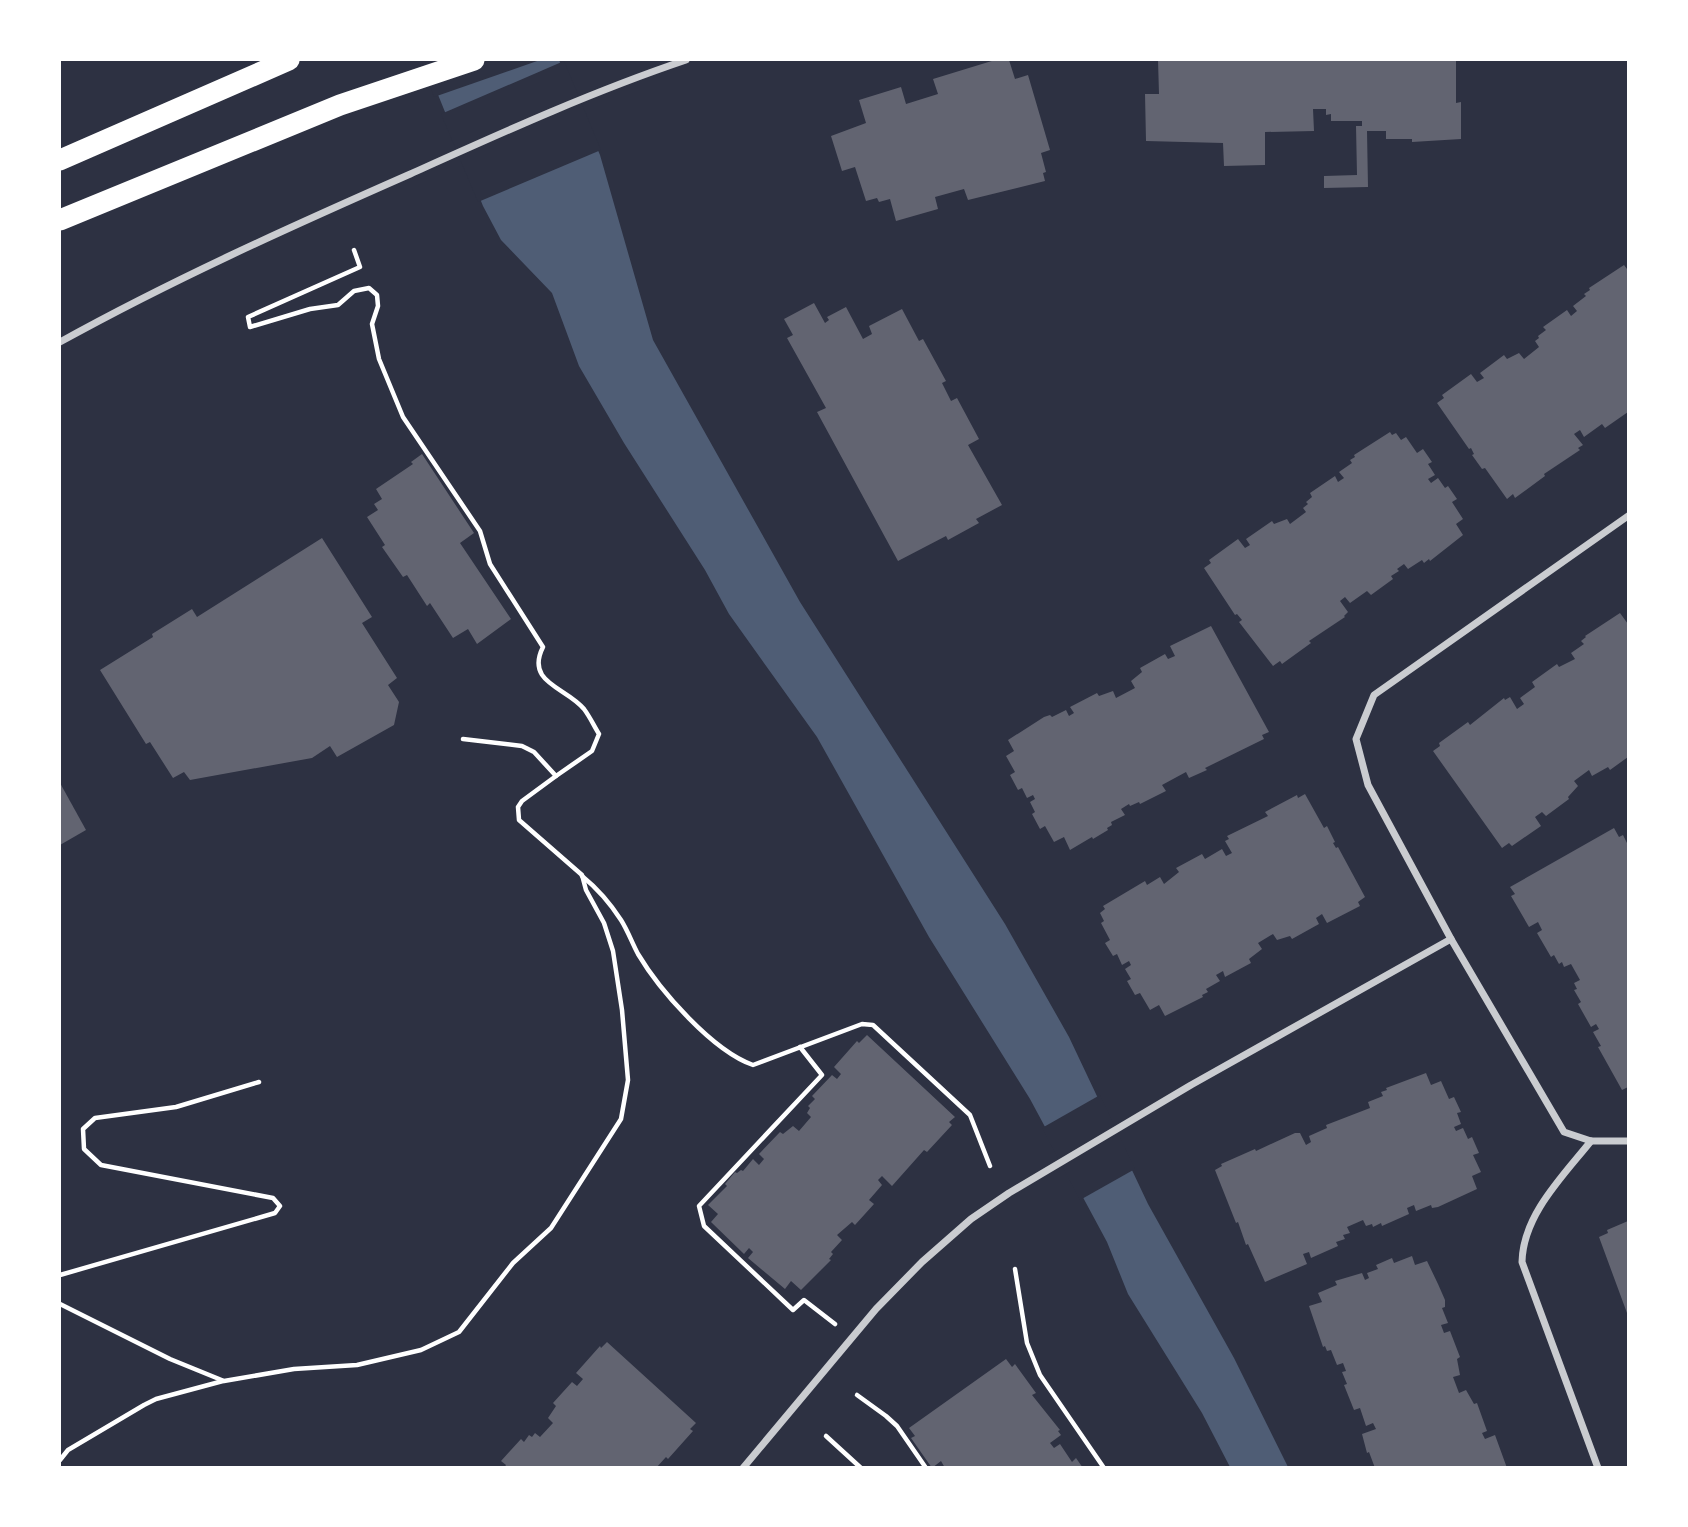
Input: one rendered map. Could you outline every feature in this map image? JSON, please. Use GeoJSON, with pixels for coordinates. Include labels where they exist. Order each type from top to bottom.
{"type":"FeatureCollection","features":[{"type":"Feature","properties":{"kind":"highway"},"geometry":{"type":"LineString","coordinates":[[60,160],[289,60]]}},
{"type":"Feature","properties":{"kind":"highway"},"geometry":{"type":"LineString","coordinates":[[60,220],[358,99],[474,60]]}},
{"type":"Feature","properties":{"kind":"street"},"geometry":{"type":"LineString","coordinates":[[60,342],[235,254],[446,158],[613,86],[686,60]]}},
{"type":"Feature","properties":{"kind":"street"},"geometry":{"type":"LineString","coordinates":[[1629,516],[1374,695],[1356,739],[1367,785],[1451,939],[1564,1132],[1591,1141],[1629,1141]]}},
{"type":"Feature","properties":{"kind":"street"},"geometry":{"type":"LineString","coordinates":[[743,1468],[851,1338],[922,1262],[971,1219],[1009,1193],[1191,1085],[1451,939]]}},
{"type":"Feature","properties":{"kind":"street"},"geometry":{"type":"LineString","coordinates":[[1591,1141],[1540,1205],[1523,1247],[1522,1262],[1598,1468]]}},
{"type":"Feature","properties":{"kind":"path"},"geometry":{"type":"LineString","coordinates":[[354,250],[360,267],[247,317],[250,327],[310,309],[338,305],[354,291],[369,288],[377,295],[378,306],[372,324],[379,359],[403,417],[480,531],[490,564],[528,621],[533,633],[542,642],[543,647],[537,660],[538,670],[545,679],[585,710],[599,734],[592,751],[522,800],[518,807],[519,820],[602,893],[622,921],[639,955],[666,992],[699,1029],[742,1061],[753,1065],[862,1024],[873,1025],[970,1115],[990,1166]]}},
{"type":"Feature","properties":{"kind":"path"},"geometry":{"type":"LineString","coordinates":[[463,739],[523,746],[534,752],[556,776]]}},
{"type":"Feature","properties":{"kind":"path"},"geometry":{"type":"LineString","coordinates":[[60,1460],[68,1450],[156,1399],[224,1381],[294,1370],[357,1365],[421,1350],[459,1332],[513,1263],[551,1228],[621,1119],[628,1080],[622,1010],[613,951],[604,923],[586,890],[582,876]]}},
{"type":"Feature","properties":{"kind":"path"},"geometry":{"type":"LineString","coordinates":[[800,1047],[822,1075],[699,1206],[704,1226],[793,1310],[804,1300],[851,1338]]}},
{"type":"Feature","properties":{"kind":"path"},"geometry":{"type":"LineString","coordinates":[[60,1275],[275,1213],[280,1206],[273,1198],[101,1165],[84,1149],[83,1129],[95,1118],[176,1107],[259,1082]]}},
{"type":"Feature","properties":{"kind":"path"},"geometry":{"type":"LineString","coordinates":[[1015,1269],[1027,1343],[1040,1374],[1104,1468]]}},
{"type":"Feature","properties":{"kind":"path"},"geometry":{"type":"LineString","coordinates":[[60,1304],[170,1359],[224,1381]]}},
{"type":"Feature","properties":{"kind":"path"},"geometry":{"type":"LineString","coordinates":[[857,1395],[897,1426],[926,1468]]}},
{"type":"Feature","properties":{"kind":"path"},"geometry":{"type":"LineString","coordinates":[[826,1436],[861,1468]]}},
{"type":"Feature","properties":{"kind":"water"},"geometry":{"type":"Polygon","coordinates":[[[424,60],[559,60],[600,155],[653,340],[800,602],[1005,924],[1069,1037],[1148,1204],[1234,1358],[1288,1467],[1230,1467],[1202,1413],[1128,1294],[1107,1242],[1030,1099],[929,937],[817,737],[729,614],[705,570],[624,443],[579,366],[552,293],[501,240],[483,206],[424,60]]]}},
{"type":"Feature","properties":{"kind":"pier"},"geometry":{"type":"Polygon","coordinates":[[[421,60],[540,60],[434,97],[421,60]]]}},
{"type":"Feature","properties":{"kind":"pier"},"geometry":{"type":"Polygon","coordinates":[[[564,61],[601,150],[478,202],[441,114],[564,61]]]}},
{"type":"Feature","properties":{"kind":"pier"},"geometry":{"type":"Polygon","coordinates":[[[1100,1095],[1135,1169],[1080,1200],[1042,1128],[1100,1095]]]}},
{"type":"Feature","properties":{"kind":"building"},"geometry":{"type":"Polygon","coordinates":[[[995,60],[1009,60],[1015,79],[1028,75],[1050,150],[1041,153],[1046,172],[1043,173],[1045,181],[968,200],[964,189],[935,197],[938,209],[896,221],[890,199],[866,201],[855,167],[842,171],[831,136],[866,123],[859,100],[901,87],[906,104],[938,94],[933,79],[995,60]]]}},
{"type":"Feature","properties":{"kind":"building"},"geometry":{"type":"Polygon","coordinates":[[[1158,60],[1456,60],[1456,103],[1461,102],[1461,139],[1412,142],[1412,139],[1386,139],[1386,131],[1367,131],[1368,187],[1324,188],[1324,176],[1357,175],[1356,126],[1362,126],[1362,121],[1331,121],[1331,114],[1326,115],[1326,109],[1313,109],[1314,131],[1265,132],[1265,165],[1224,166],[1223,143],[1146,141],[1145,94],[1159,94],[1158,60]]]}},
{"type":"Feature","properties":{"kind":"building"},"geometry":{"type":"Polygon","coordinates":[[[1624,265],[1628,268],[1628,412],[1605,428],[1602,424],[1584,437],[1580,430],[1574,434],[1583,445],[1578,448],[1580,450],[1515,498],[1513,494],[1507,499],[1485,468],[1482,469],[1472,455],[1474,454],[1471,448],[1469,449],[1437,403],[1444,398],[1442,395],[1471,374],[1477,382],[1484,378],[1480,373],[1504,355],[1507,359],[1519,353],[1524,359],[1539,347],[1535,341],[1546,330],[1543,327],[1567,310],[1571,316],[1577,311],[1573,306],[1586,296],[1584,294],[1589,288],[1624,265]]]}},
{"type":"Feature","properties":{"kind":"building"},"geometry":{"type":"Polygon","coordinates":[[[814,303],[825,323],[829,320],[827,317],[846,307],[863,339],[872,334],[869,326],[902,309],[919,341],[923,339],[946,381],[942,383],[951,401],[957,398],[979,439],[968,445],[1002,505],[976,519],[979,523],[948,540],[946,536],[898,561],[817,412],[826,408],[787,338],[793,335],[784,319],[814,303]]]}},
{"type":"Feature","properties":{"kind":"building"},"geometry":{"type":"Polygon","coordinates":[[[1390,432],[1392,435],[1396,433],[1401,440],[1406,437],[1417,453],[1423,449],[1432,462],[1428,464],[1435,475],[1428,479],[1431,483],[1438,478],[1457,499],[1452,502],[1463,519],[1456,524],[1463,535],[1430,561],[1429,559],[1424,563],[1422,560],[1408,569],[1404,564],[1391,576],[1393,579],[1371,595],[1367,591],[1350,603],[1345,597],[1340,601],[1348,612],[1345,617],[1309,641],[1311,643],[1282,664],[1280,661],[1273,666],[1239,622],[1242,620],[1235,615],[1204,568],[1211,563],[1209,560],[1238,539],[1245,548],[1250,545],[1246,539],[1272,521],[1274,524],[1287,519],[1290,524],[1306,512],[1303,508],[1312,497],[1310,493],[1335,476],[1338,482],[1344,478],[1339,472],[1352,463],[1350,460],[1354,455],[1390,432]]]}},
{"type":"Feature","properties":{"kind":"building"},"geometry":{"type":"Polygon","coordinates":[[[422,454],[474,533],[460,543],[511,619],[477,644],[468,629],[453,638],[430,603],[427,606],[407,575],[403,577],[382,547],[385,545],[367,517],[378,510],[374,504],[382,499],[376,489],[413,464],[411,462],[422,454]]]}},
{"type":"Feature","properties":{"kind":"building"},"geometry":{"type":"Polygon","coordinates":[[[322,538],[372,617],[362,623],[397,678],[388,685],[399,702],[394,725],[337,757],[330,746],[312,758],[190,780],[184,772],[173,778],[150,742],[146,744],[100,670],[192,609],[197,617],[322,538]]]}},
{"type":"Feature","properties":{"kind":"building"},"geometry":{"type":"Polygon","coordinates":[[[1620,613],[1628,624],[1628,757],[1610,770],[1608,767],[1592,776],[1589,770],[1574,781],[1578,786],[1569,799],[1546,816],[1542,812],[1535,817],[1541,826],[1512,846],[1509,843],[1502,848],[1433,751],[1440,746],[1439,743],[1468,722],[1470,725],[1504,698],[1505,700],[1510,697],[1517,709],[1524,704],[1520,698],[1535,687],[1532,682],[1557,664],[1559,667],[1575,659],[1571,653],[1584,644],[1581,641],[1585,636],[1620,613]]]}},
{"type":"Feature","properties":{"kind":"building"},"geometry":{"type":"Polygon","coordinates":[[[1211,626],[1269,732],[1262,735],[1264,739],[1189,778],[1186,772],[1162,785],[1166,791],[1140,804],[1129,804],[1121,809],[1125,815],[1111,822],[1108,830],[1093,839],[1092,837],[1070,850],[1064,837],[1054,842],[1045,826],[1040,829],[1032,814],[1035,812],[1030,802],[1035,799],[1033,795],[1027,798],[1022,788],[1018,790],[1010,775],[1015,772],[1006,756],[1014,751],[1008,740],[1044,717],[1052,717],[1066,710],[1069,716],[1074,713],[1070,707],[1097,693],[1099,696],[1113,691],[1116,698],[1135,688],[1131,681],[1142,672],[1140,668],[1165,654],[1168,659],[1175,656],[1170,646],[1211,626]]]}},
{"type":"Feature","properties":{"kind":"building"},"geometry":{"type":"Polygon","coordinates":[[[60,783],[86,830],[60,845],[60,783]]]}},
{"type":"Feature","properties":{"kind":"building"},"geometry":{"type":"Polygon","coordinates":[[[1305,794],[1324,828],[1327,826],[1335,842],[1333,843],[1338,847],[1365,897],[1358,902],[1360,906],[1327,923],[1322,914],[1316,918],[1319,924],[1292,939],[1290,936],[1277,940],[1273,934],[1258,943],[1262,949],[1249,959],[1251,963],[1225,977],[1223,971],[1216,975],[1220,981],[1206,989],[1208,992],[1202,995],[1203,997],[1165,1016],[1159,1005],[1150,1010],[1140,993],[1135,995],[1127,981],[1131,979],[1125,969],[1131,965],[1129,961],[1122,965],[1117,954],[1113,956],[1105,943],[1110,940],[1101,923],[1104,921],[1100,913],[1105,909],[1103,906],[1145,881],[1147,885],[1160,877],[1164,884],[1179,872],[1176,868],[1202,854],[1205,859],[1222,849],[1226,856],[1232,853],[1225,841],[1229,839],[1227,836],[1268,816],[1265,812],[1297,795],[1298,798],[1305,794]]]}},
{"type":"Feature","properties":{"kind":"building"},"geometry":{"type":"Polygon","coordinates":[[[1614,828],[1619,837],[1623,835],[1628,845],[1628,1087],[1622,1090],[1598,1047],[1601,1046],[1593,1032],[1599,1029],[1596,1024],[1591,1027],[1578,1004],[1581,1002],[1574,990],[1577,989],[1574,983],[1580,980],[1571,964],[1564,967],[1554,955],[1551,957],[1537,933],[1542,930],[1538,922],[1529,927],[1511,896],[1515,894],[1510,887],[1614,828]]]}},
{"type":"Feature","properties":{"kind":"building"},"geometry":{"type":"Polygon","coordinates":[[[867,1035],[955,1117],[949,1122],[952,1125],[927,1152],[924,1150],[892,1186],[882,1176],[878,1180],[882,1185],[869,1200],[874,1204],[855,1225],[852,1222],[837,1235],[842,1240],[831,1252],[831,1260],[801,1290],[791,1281],[785,1289],[748,1258],[753,1252],[749,1248],[744,1254],[711,1222],[718,1214],[708,1205],[727,1186],[725,1184],[735,1172],[743,1171],[753,1159],[759,1165],[764,1159],[759,1154],[780,1132],[783,1134],[793,1126],[799,1131],[811,1117],[807,1113],[810,1108],[808,1106],[815,1099],[812,1096],[832,1075],[837,1079],[841,1074],[834,1067],[857,1041],[859,1043],[867,1035]]]}},
{"type":"Feature","properties":{"kind":"building"},"geometry":{"type":"Polygon","coordinates":[[[1426,1073],[1431,1085],[1441,1081],[1449,1099],[1454,1097],[1461,1112],[1457,1113],[1461,1124],[1454,1127],[1456,1131],[1463,1128],[1468,1139],[1472,1137],[1479,1153],[1473,1155],[1481,1172],[1472,1176],[1477,1189],[1438,1207],[1432,1208],[1431,1205],[1416,1211],[1414,1205],[1407,1208],[1409,1214],[1382,1226],[1381,1223],[1373,1227],[1372,1224],[1366,1226],[1363,1220],[1347,1227],[1350,1233],[1343,1235],[1345,1239],[1336,1242],[1338,1246],[1311,1258],[1309,1252],[1303,1254],[1307,1264],[1265,1282],[1248,1244],[1246,1245],[1238,1222],[1236,1223],[1215,1170],[1222,1166],[1221,1164],[1295,1133],[1300,1133],[1306,1145],[1311,1142],[1309,1136],[1327,1128],[1326,1125],[1370,1108],[1368,1102],[1383,1096],[1381,1092],[1387,1090],[1386,1088],[1426,1073]]]}},
{"type":"Feature","properties":{"kind":"building"},"geometry":{"type":"Polygon","coordinates":[[[1628,1221],[1627,1313],[1599,1237],[1608,1233],[1607,1230],[1628,1221]]]}},
{"type":"Feature","properties":{"kind":"building"},"geometry":{"type":"Polygon","coordinates":[[[1412,1256],[1415,1265],[1427,1261],[1445,1300],[1445,1307],[1442,1308],[1448,1323],[1441,1325],[1444,1333],[1450,1331],[1460,1357],[1457,1359],[1460,1375],[1453,1377],[1459,1393],[1466,1390],[1474,1404],[1477,1403],[1487,1431],[1482,1433],[1485,1439],[1495,1435],[1507,1468],[1375,1468],[1369,1452],[1367,1453],[1362,1434],[1376,1429],[1373,1423],[1366,1426],[1360,1408],[1354,1410],[1344,1385],[1347,1384],[1342,1372],[1346,1371],[1343,1363],[1337,1365],[1331,1350],[1327,1351],[1325,1346],[1323,1347],[1309,1306],[1322,1302],[1318,1293],[1337,1285],[1335,1281],[1362,1273],[1365,1280],[1369,1278],[1367,1273],[1378,1269],[1376,1265],[1392,1258],[1394,1263],[1412,1256]]]}},
{"type":"Feature","properties":{"kind":"building"},"geometry":{"type":"Polygon","coordinates":[[[607,1342],[696,1423],[690,1429],[693,1431],[668,1459],[666,1457],[656,1468],[504,1468],[506,1465],[501,1461],[521,1439],[524,1442],[529,1435],[532,1437],[535,1433],[540,1437],[553,1423],[548,1418],[556,1406],[553,1403],[572,1382],[577,1386],[583,1379],[576,1373],[600,1346],[601,1348],[607,1342]]]}},
{"type":"Feature","properties":{"kind":"building"},"geometry":{"type":"Polygon","coordinates":[[[1006,1359],[1012,1367],[1015,1364],[1036,1393],[1032,1395],[1060,1430],[1058,1431],[1061,1435],[1050,1443],[1054,1448],[1060,1444],[1072,1462],[1076,1458],[1083,1468],[945,1468],[941,1461],[932,1468],[911,1438],[915,1436],[909,1428],[1006,1359]]]}}]}
